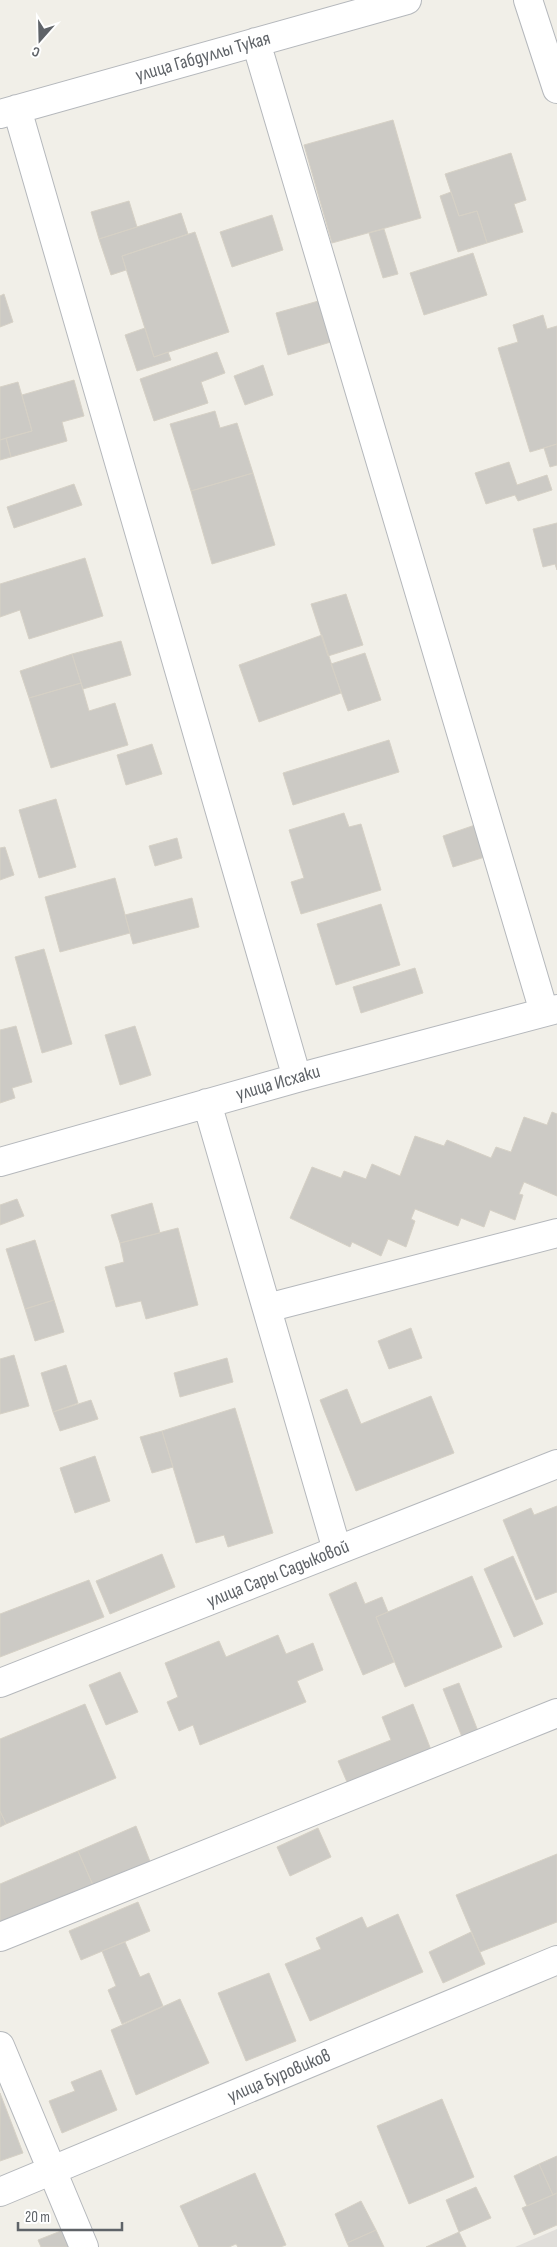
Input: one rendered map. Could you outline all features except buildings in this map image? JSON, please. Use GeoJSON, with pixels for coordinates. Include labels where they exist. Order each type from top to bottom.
{"type":"FeatureCollection","features":[{"type":"Feature","properties":{"kind":"street","name":"улица Габдуллы Тукая"},"geometry":{"type":"LineString","coordinates":[[8,111],[407,0]]}},
{"type":"Feature","properties":{"kind":"street"},"geometry":{"type":"LineString","coordinates":[[528,0],[557,89]]}},
{"type":"Feature","properties":{"kind":"street"},"geometry":{"type":"LineString","coordinates":[[256,42],[551,1010]]}},
{"type":"Feature","properties":{"kind":"street"},"geometry":{"type":"LineString","coordinates":[[8,111],[297,1078]]}},
{"type":"Feature","properties":{"kind":"street","name":"улица Исхаки"},"geometry":{"type":"LineString","coordinates":[[0,1162],[297,1078],[551,1010]]}},
{"type":"Feature","properties":{"kind":"street"},"geometry":{"type":"LineString","coordinates":[[207,1103],[337,1550]]}},
{"type":"Feature","properties":{"kind":"street"},"geometry":{"type":"LineString","coordinates":[[267,1308],[557,1233]]}},
{"type":"Feature","properties":{"kind":"street","name":"улица Сары Садыковой"},"geometry":{"type":"LineString","coordinates":[[0,1683],[557,1464]]}},
{"type":"Feature","properties":{"kind":"street"},"geometry":{"type":"LineString","coordinates":[[0,1937],[557,1713]]}},
{"type":"Feature","properties":{"kind":"street","name":"улица Буровиков"},"geometry":{"type":"LineString","coordinates":[[0,2192],[557,1960]]}},
{"type":"Feature","properties":{"kind":"street"},"geometry":{"type":"LineString","coordinates":[[0,2046],[84,2247]]}},
{"type":"Feature","properties":{"kind":"shaded area"},"geometry":{"type":"Polygon","coordinates":[[[557,2229],[557,2247],[515,2247],[557,2229]]]}}]}
